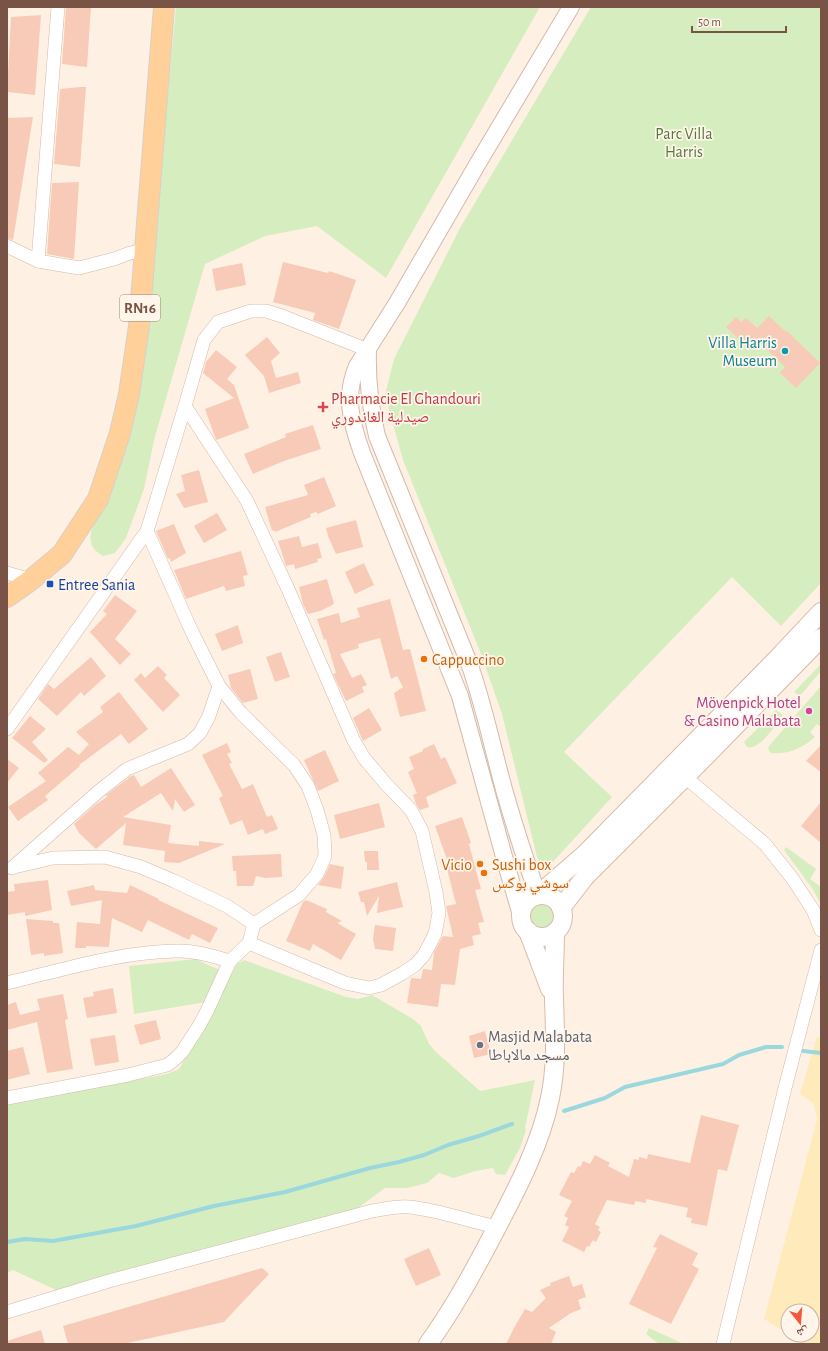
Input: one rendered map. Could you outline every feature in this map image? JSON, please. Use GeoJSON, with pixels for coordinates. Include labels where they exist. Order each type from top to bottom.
{"type":"FeatureCollection","features":[{"type":"Feature","properties":{"kind":"main road","name":"RN16"},"geometry":{"type":"LineString","coordinates":[[7,597],[31,580],[62,554],[98,499],[120,433],[129,394],[139,326],[164,7]]}},
{"type":"Feature","properties":{"kind":"main road"},"geometry":{"type":"LineString","coordinates":[[554,999],[528,931],[522,921],[521,915],[526,902],[538,895],[590,848],[821,612]]}},
{"type":"Feature","properties":{"kind":"main road"},"geometry":{"type":"LineString","coordinates":[[561,908],[585,877],[821,638]]}},
{"type":"Feature","properties":{"kind":"main road"},"geometry":{"type":"LineString","coordinates":[[528,931],[541,937],[549,936],[560,927],[562,921],[563,914],[557,902],[552,897],[538,895]]}},
{"type":"Feature","properties":{"kind":"main road"},"geometry":{"type":"LineString","coordinates":[[428,1344],[462,1292],[497,1227],[532,1154],[543,1125],[550,1098],[554,1073],[556,1030],[554,999],[555,932]]}},
{"type":"Feature","properties":{"kind":"street"},"geometry":{"type":"LineString","coordinates":[[38,261],[58,7]]}},
{"type":"Feature","properties":{"kind":"street"},"geometry":{"type":"LineString","coordinates":[[521,915],[460,696],[362,453],[354,430],[349,394],[358,366],[397,304],[481,158],[571,7]]}},
{"type":"Feature","properties":{"kind":"street"},"geometry":{"type":"LineString","coordinates":[[7,246],[38,261],[79,268],[144,250]]}},
{"type":"Feature","properties":{"kind":"street"},"geometry":{"type":"LineString","coordinates":[[7,730],[147,531],[204,340],[218,322],[234,315],[251,311],[266,311],[368,350]]}},
{"type":"Feature","properties":{"kind":"street"},"geometry":{"type":"LineString","coordinates":[[368,350],[369,393],[377,436],[479,691],[505,794],[538,895]]}},
{"type":"Feature","properties":{"kind":"street"},"geometry":{"type":"LineString","coordinates":[[185,406],[247,501],[288,589],[354,741],[364,758],[386,784],[412,810],[422,831],[436,892],[439,913],[435,934],[424,955],[415,965],[404,974],[381,985],[369,988],[344,983],[249,943]]}},
{"type":"Feature","properties":{"kind":"street"},"geometry":{"type":"LineString","coordinates":[[7,1098],[167,1066],[182,1052],[199,1026],[230,961],[249,943],[254,924],[299,895],[317,874],[325,856],[324,835],[318,810],[308,786],[294,765],[242,713],[219,686],[192,632],[147,531]]}},
{"type":"Feature","properties":{"kind":"street"},"geometry":{"type":"LineString","coordinates":[[7,572],[31,580]]}},
{"type":"Feature","properties":{"kind":"street"},"geometry":{"type":"LineString","coordinates":[[10,869],[99,791],[127,769],[188,744],[200,734],[209,716],[219,686]]}},
{"type":"Feature","properties":{"kind":"street"},"geometry":{"type":"LineString","coordinates":[[685,777],[765,844],[792,878],[813,910],[821,930]]}},
{"type":"Feature","properties":{"kind":"street"},"geometry":{"type":"LineString","coordinates":[[10,869],[53,858],[105,858],[141,867],[174,880],[227,906],[254,924]]}},
{"type":"Feature","properties":{"kind":"street"},"geometry":{"type":"LineString","coordinates":[[723,1344],[791,1064],[821,950]]}},
{"type":"Feature","properties":{"kind":"street"},"geometry":{"type":"LineString","coordinates":[[7,983],[128,954],[177,951],[201,954],[230,961]]}},
{"type":"Feature","properties":{"kind":"street"},"geometry":{"type":"LineString","coordinates":[[7,1312],[109,1281],[372,1211],[402,1207],[424,1209],[497,1227]]}},
{"type":"Feature","properties":{"kind":"green space"},"geometry":{"type":"Polygon","coordinates":[[[176,7],[540,7],[386,278],[317,226],[265,236],[205,264],[154,440],[144,489],[126,538],[115,553],[103,556],[95,550],[92,545],[91,534],[94,523],[102,507],[146,327],[176,7]]]}},
{"type":"Feature","properties":{"kind":"green space","name":"Parc Villa Harris"},"geometry":{"type":"Polygon","coordinates":[[[591,7],[821,7],[821,583],[781,626],[732,577],[564,752],[612,797],[552,863],[542,867],[537,857],[502,714],[481,654],[403,460],[385,395],[394,359],[460,228],[591,7]]]}},
{"type":"Feature","properties":{"kind":"green space"},"geometry":{"type":"Polygon","coordinates":[[[821,664],[821,671],[800,696],[794,692],[821,664]]]}},
{"type":"Feature","properties":{"kind":"green space"},"geometry":{"type":"Polygon","coordinates":[[[821,686],[821,727],[817,724],[810,732],[815,737],[789,752],[771,753],[768,749],[769,746],[821,686]]]}},
{"type":"Feature","properties":{"kind":"green space"},"geometry":{"type":"Polygon","coordinates":[[[776,710],[783,715],[772,731],[757,745],[747,747],[744,742],[776,710]]]}},
{"type":"Feature","properties":{"kind":"green space"},"geometry":{"type":"Polygon","coordinates":[[[786,847],[816,869],[810,879],[821,887],[821,904],[812,888],[784,850],[786,847]]]}},
{"type":"Feature","properties":{"kind":"green space"},"geometry":{"type":"Polygon","coordinates":[[[542,901],[552,905],[556,915],[552,925],[542,929],[532,925],[528,915],[532,905],[542,901]]]}},
{"type":"Feature","properties":{"kind":"green space"},"geometry":{"type":"Polygon","coordinates":[[[196,959],[232,974],[237,964],[244,960],[346,997],[358,999],[372,995],[413,1019],[421,1026],[429,1044],[436,1052],[480,1091],[535,1080],[525,1128],[526,1130],[520,1148],[505,1175],[496,1174],[493,1168],[475,1171],[454,1178],[439,1173],[427,1183],[407,1188],[385,1188],[358,1208],[58,1291],[13,1270],[7,1273],[7,1105],[167,1074],[179,1069],[215,1007],[206,1002],[134,1014],[129,966],[196,959]]]}},
{"type":"Feature","properties":{"kind":"green space"},"geometry":{"type":"Polygon","coordinates":[[[649,1328],[684,1344],[659,1344],[646,1334],[649,1328]]]}},
{"type":"Feature","properties":{"kind":"sand"},"geometry":{"type":"Polygon","coordinates":[[[817,1037],[821,1038],[821,1344],[801,1343],[820,1343],[820,1303],[780,1303],[780,1329],[764,1319],[817,1120],[814,1104],[800,1094],[817,1037]]]}},
{"type":"Feature","properties":{"kind":"building"},"geometry":{"type":"Polygon","coordinates":[[[66,7],[91,7],[87,67],[62,64],[66,7]]]}},
{"type":"Feature","properties":{"kind":"building"},"geometry":{"type":"Polygon","coordinates":[[[41,15],[35,95],[7,92],[11,17],[41,15]]]}},
{"type":"Feature","properties":{"kind":"building"},"geometry":{"type":"Polygon","coordinates":[[[86,87],[80,167],[54,164],[60,89],[86,87]]]}},
{"type":"Feature","properties":{"kind":"building"},"geometry":{"type":"Polygon","coordinates":[[[33,117],[13,240],[7,238],[7,118],[33,117]]]}},
{"type":"Feature","properties":{"kind":"building"},"geometry":{"type":"Polygon","coordinates":[[[79,182],[74,259],[47,254],[52,183],[79,182]]]}},
{"type":"Feature","properties":{"kind":"building"},"geometry":{"type":"Polygon","coordinates":[[[283,262],[328,273],[329,271],[356,280],[339,329],[313,320],[315,313],[273,302],[283,262]]]}},
{"type":"Feature","properties":{"kind":"building"},"geometry":{"type":"Polygon","coordinates":[[[242,263],[246,285],[216,291],[212,269],[242,263]]]}},
{"type":"Feature","properties":{"kind":"building"},"geometry":{"type":"Polygon","coordinates":[[[769,316],[820,363],[796,388],[780,373],[785,367],[757,340],[748,348],[726,327],[736,317],[741,322],[746,318],[757,328],[769,316]]]}},
{"type":"Feature","properties":{"kind":"building"},"geometry":{"type":"Polygon","coordinates":[[[267,337],[280,353],[271,361],[276,378],[298,372],[301,383],[269,393],[264,376],[245,355],[267,337]]]}},
{"type":"Feature","properties":{"kind":"building"},"geometry":{"type":"Polygon","coordinates":[[[216,350],[237,367],[227,379],[234,385],[249,428],[216,440],[205,409],[234,398],[203,373],[206,362],[216,350]]]}},
{"type":"Feature","properties":{"kind":"building"},"geometry":{"type":"Polygon","coordinates":[[[313,425],[321,449],[284,461],[253,474],[244,454],[286,437],[285,434],[313,425]]]}},
{"type":"Feature","properties":{"kind":"building"},"geometry":{"type":"Polygon","coordinates":[[[199,470],[208,502],[184,508],[176,494],[185,491],[181,475],[199,470]]]}},
{"type":"Feature","properties":{"kind":"building"},"geometry":{"type":"Polygon","coordinates":[[[324,477],[336,506],[318,514],[316,512],[310,514],[311,517],[275,532],[274,530],[272,531],[265,507],[308,495],[304,485],[324,477]]]}},
{"type":"Feature","properties":{"kind":"building"},"geometry":{"type":"Polygon","coordinates":[[[217,513],[227,530],[204,543],[194,526],[217,513]]]}},
{"type":"Feature","properties":{"kind":"building"},"geometry":{"type":"Polygon","coordinates":[[[356,520],[363,547],[336,554],[326,528],[356,520]]]}},
{"type":"Feature","properties":{"kind":"building"},"geometry":{"type":"Polygon","coordinates":[[[174,524],[186,553],[171,562],[170,558],[168,559],[156,531],[174,524]]]}},
{"type":"Feature","properties":{"kind":"building"},"geometry":{"type":"Polygon","coordinates":[[[299,536],[302,547],[318,543],[322,558],[317,559],[318,562],[295,569],[294,564],[286,566],[278,541],[299,536]]]}},
{"type":"Feature","properties":{"kind":"building"},"geometry":{"type":"Polygon","coordinates":[[[241,551],[248,575],[243,576],[245,586],[226,591],[224,586],[186,599],[174,570],[241,551]]]}},
{"type":"Feature","properties":{"kind":"building"},"geometry":{"type":"Polygon","coordinates":[[[364,563],[374,585],[355,594],[345,572],[364,563]]]}},
{"type":"Feature","properties":{"kind":"building"},"geometry":{"type":"Polygon","coordinates":[[[327,579],[334,604],[320,611],[308,614],[303,604],[299,587],[327,579]]]}},
{"type":"Feature","properties":{"kind":"building"},"geometry":{"type":"Polygon","coordinates":[[[115,595],[137,611],[115,639],[131,654],[120,665],[90,632],[107,614],[103,611],[115,595]]]}},
{"type":"Feature","properties":{"kind":"building"},"geometry":{"type":"Polygon","coordinates":[[[390,599],[403,650],[410,649],[426,711],[400,717],[394,693],[403,687],[397,676],[391,679],[380,638],[358,644],[359,648],[340,654],[352,678],[361,674],[367,685],[362,687],[364,692],[346,701],[333,674],[336,673],[326,639],[324,640],[317,619],[339,613],[341,623],[360,617],[357,608],[390,599]]]}},
{"type":"Feature","properties":{"kind":"building"},"geometry":{"type":"Polygon","coordinates":[[[238,625],[243,643],[222,651],[215,634],[238,625]]]}},
{"type":"Feature","properties":{"kind":"building"},"geometry":{"type":"Polygon","coordinates":[[[281,652],[290,677],[275,682],[266,657],[281,652]]]}},
{"type":"Feature","properties":{"kind":"building"},"geometry":{"type":"Polygon","coordinates":[[[91,657],[106,676],[84,696],[81,692],[57,716],[38,699],[48,684],[54,689],[91,657]]]}},
{"type":"Feature","properties":{"kind":"building"},"geometry":{"type":"Polygon","coordinates":[[[158,666],[167,675],[164,678],[180,695],[163,712],[134,680],[141,673],[145,678],[158,666]]]}},
{"type":"Feature","properties":{"kind":"building"},"geometry":{"type":"Polygon","coordinates":[[[250,669],[258,699],[243,703],[231,688],[228,675],[250,669]]]}},
{"type":"Feature","properties":{"kind":"building"},"geometry":{"type":"Polygon","coordinates":[[[119,692],[148,729],[129,744],[121,734],[79,765],[80,766],[45,796],[48,800],[18,821],[8,807],[46,781],[38,773],[68,747],[79,755],[89,744],[76,732],[103,712],[100,707],[119,692]]]}},
{"type":"Feature","properties":{"kind":"building"},"geometry":{"type":"Polygon","coordinates":[[[369,708],[382,730],[363,741],[353,718],[369,708]]]}},
{"type":"Feature","properties":{"kind":"building"},"geometry":{"type":"Polygon","coordinates":[[[30,716],[46,729],[32,742],[48,760],[44,763],[12,738],[30,716]]]}},
{"type":"Feature","properties":{"kind":"building"},"geometry":{"type":"Polygon","coordinates":[[[227,743],[231,752],[227,754],[232,763],[229,764],[242,789],[253,784],[267,817],[272,815],[278,829],[265,834],[263,829],[248,835],[242,820],[230,825],[219,798],[223,796],[202,755],[227,743]]]}},
{"type":"Feature","properties":{"kind":"building"},"geometry":{"type":"Polygon","coordinates":[[[434,744],[441,759],[445,757],[457,783],[426,797],[429,807],[420,810],[413,795],[417,793],[408,772],[414,769],[409,757],[434,744]]]}},
{"type":"Feature","properties":{"kind":"building"},"geometry":{"type":"Polygon","coordinates":[[[821,745],[821,772],[806,761],[821,745]]]}},
{"type":"Feature","properties":{"kind":"building"},"geometry":{"type":"Polygon","coordinates":[[[325,750],[339,781],[318,791],[304,760],[325,750]]]}},
{"type":"Feature","properties":{"kind":"building"},"geometry":{"type":"Polygon","coordinates":[[[7,759],[19,768],[7,783],[7,759]]]}},
{"type":"Feature","properties":{"kind":"building"},"geometry":{"type":"Polygon","coordinates":[[[171,768],[195,805],[184,812],[175,799],[173,811],[161,793],[123,817],[171,825],[168,843],[199,846],[199,841],[225,844],[179,863],[164,862],[165,851],[123,845],[126,823],[96,849],[79,833],[74,824],[95,805],[107,797],[106,795],[131,776],[134,775],[141,787],[171,768]]]}},
{"type":"Feature","properties":{"kind":"building"},"geometry":{"type":"Polygon","coordinates":[[[821,802],[821,843],[801,826],[821,802]]]}},
{"type":"Feature","properties":{"kind":"building"},"geometry":{"type":"Polygon","coordinates":[[[379,803],[385,827],[340,839],[334,815],[379,803]]]}},
{"type":"Feature","properties":{"kind":"building"},"geometry":{"type":"Polygon","coordinates":[[[462,817],[471,843],[469,844],[481,889],[475,890],[484,922],[478,923],[481,934],[472,936],[474,945],[460,949],[455,985],[441,984],[438,1007],[407,1003],[411,978],[421,979],[423,969],[432,970],[434,952],[443,936],[453,937],[446,906],[456,904],[446,865],[449,865],[435,826],[462,817]]]}},
{"type":"Feature","properties":{"kind":"building"},"geometry":{"type":"Polygon","coordinates":[[[364,851],[378,851],[379,870],[367,870],[367,862],[365,862],[364,851]]]}},
{"type":"Feature","properties":{"kind":"building"},"geometry":{"type":"Polygon","coordinates":[[[281,854],[282,877],[265,878],[256,876],[253,886],[237,886],[236,871],[233,871],[232,856],[281,854]]]}},
{"type":"Feature","properties":{"kind":"building"},"geometry":{"type":"Polygon","coordinates":[[[330,864],[344,867],[341,889],[318,885],[324,877],[330,864]]]}},
{"type":"Feature","properties":{"kind":"building"},"geometry":{"type":"Polygon","coordinates":[[[48,880],[52,910],[25,916],[25,912],[7,915],[7,892],[15,891],[14,884],[48,880]]]}},
{"type":"Feature","properties":{"kind":"building"},"geometry":{"type":"Polygon","coordinates":[[[397,882],[403,907],[377,913],[379,896],[367,916],[364,902],[361,902],[358,892],[397,882]]]}},
{"type":"Feature","properties":{"kind":"building"},"geometry":{"type":"Polygon","coordinates":[[[94,885],[95,890],[127,893],[130,885],[218,928],[210,943],[192,934],[189,940],[148,920],[142,932],[112,918],[109,947],[86,946],[86,948],[75,948],[77,922],[100,924],[102,900],[71,906],[67,891],[94,885]]]}},
{"type":"Feature","properties":{"kind":"building"},"geometry":{"type":"Polygon","coordinates":[[[306,900],[327,909],[326,912],[342,921],[337,923],[356,934],[341,960],[313,944],[310,951],[286,941],[303,902],[306,900]]]}},
{"type":"Feature","properties":{"kind":"building"},"geometry":{"type":"Polygon","coordinates":[[[26,919],[53,921],[53,923],[59,923],[63,953],[44,956],[44,953],[31,955],[26,919]]]}},
{"type":"Feature","properties":{"kind":"building"},"geometry":{"type":"Polygon","coordinates":[[[375,925],[396,928],[393,951],[375,949],[373,939],[375,925]]]}},
{"type":"Feature","properties":{"kind":"building"},"geometry":{"type":"Polygon","coordinates":[[[113,988],[117,1013],[87,1018],[83,998],[94,996],[93,992],[113,988]]]}},
{"type":"Feature","properties":{"kind":"building"},"geometry":{"type":"Polygon","coordinates":[[[63,994],[68,1019],[65,1020],[73,1069],[47,1073],[37,1022],[7,1030],[7,1005],[16,1002],[20,1015],[40,1010],[37,999],[63,994]]]}},
{"type":"Feature","properties":{"kind":"building"},"geometry":{"type":"Polygon","coordinates":[[[156,1020],[161,1039],[140,1045],[134,1025],[156,1020]]]}},
{"type":"Feature","properties":{"kind":"building","name":"Masjid Malabata مسجد مالاباطا"},"geometry":{"type":"Polygon","coordinates":[[[485,1031],[491,1054],[474,1058],[469,1036],[485,1031]]]}},
{"type":"Feature","properties":{"kind":"building"},"geometry":{"type":"Polygon","coordinates":[[[115,1035],[119,1062],[95,1066],[90,1039],[115,1035]]]}},
{"type":"Feature","properties":{"kind":"building"},"geometry":{"type":"Polygon","coordinates":[[[23,1047],[30,1074],[7,1080],[7,1051],[23,1047]]]}},
{"type":"Feature","properties":{"kind":"building"},"geometry":{"type":"Polygon","coordinates":[[[701,1115],[739,1125],[727,1171],[718,1169],[707,1226],[691,1223],[692,1218],[686,1217],[688,1208],[646,1199],[646,1203],[635,1201],[634,1205],[607,1200],[595,1224],[600,1227],[598,1230],[601,1232],[596,1242],[593,1240],[584,1252],[562,1241],[569,1227],[565,1225],[568,1218],[564,1216],[572,1201],[559,1195],[571,1172],[574,1173],[583,1161],[590,1164],[595,1155],[610,1163],[608,1166],[629,1177],[634,1159],[639,1160],[639,1157],[647,1159],[648,1154],[690,1163],[701,1115]]]}},
{"type":"Feature","properties":{"kind":"building"},"geometry":{"type":"Polygon","coordinates":[[[660,1234],[698,1253],[692,1265],[699,1269],[671,1324],[629,1304],[657,1248],[653,1247],[660,1234]]]}},
{"type":"Feature","properties":{"kind":"building"},"geometry":{"type":"Polygon","coordinates":[[[429,1248],[441,1275],[416,1286],[404,1259],[429,1248]]]}},
{"type":"Feature","properties":{"kind":"building"},"geometry":{"type":"Polygon","coordinates":[[[262,1268],[269,1274],[224,1322],[123,1344],[68,1344],[63,1326],[262,1268]]]}},
{"type":"Feature","properties":{"kind":"building"},"geometry":{"type":"Polygon","coordinates":[[[569,1276],[573,1287],[582,1284],[586,1297],[578,1300],[581,1309],[571,1313],[549,1328],[556,1332],[551,1344],[506,1344],[525,1309],[532,1312],[546,1298],[540,1290],[551,1285],[550,1283],[569,1276]]]}},
{"type":"Feature","properties":{"kind":"building"},"geometry":{"type":"Polygon","coordinates":[[[41,1330],[45,1344],[7,1344],[7,1341],[41,1330]]]}},
{"type":"Feature","properties":{"kind":"waterway"},"geometry":{"type":"LineString","coordinates":[[564,1111],[605,1098],[625,1087],[723,1064],[739,1055],[766,1047],[782,1047]]}},
{"type":"Feature","properties":{"kind":"waterway"},"geometry":{"type":"LineString","coordinates":[[803,1051],[821,1053]]}},
{"type":"Feature","properties":{"kind":"waterway"},"geometry":{"type":"LineString","coordinates":[[7,1242],[25,1239],[53,1241],[136,1226],[214,1206],[285,1192],[370,1168],[424,1155],[448,1145],[512,1124]]}},
{"type":"Feature","properties":{"kind":"place","name":"Villa Harris Museum"},"geometry":{"type":"Point","coordinates":[785,351]}},
{"type":"Feature","properties":{"kind":"place","name":"Pharmacie El Ghandouri صيدلية الغاندوري"},"geometry":{"type":"Point","coordinates":[323,407]}},
{"type":"Feature","properties":{"kind":"place","name":"Entree Sania"},"geometry":{"type":"Point","coordinates":[50,584]}},
{"type":"Feature","properties":{"kind":"place","name":"Cappuccino"},"geometry":{"type":"Point","coordinates":[424,659]}},
{"type":"Feature","properties":{"kind":"place","name":"Mövenpick Hotel & Casino Malabata"},"geometry":{"type":"Point","coordinates":[809,711]}},
{"type":"Feature","properties":{"kind":"place","name":"Vicio"},"geometry":{"type":"Point","coordinates":[480,864]}},
{"type":"Feature","properties":{"kind":"place","name":"Sushi box سوشي بوكس"},"geometry":{"type":"Point","coordinates":[484,873]}},
{"type":"Feature","properties":{"kind":"place","name":"Masjid Malabata مسجد مالاباطا"},"geometry":{"type":"Point","coordinates":[480,1045]}}]}
